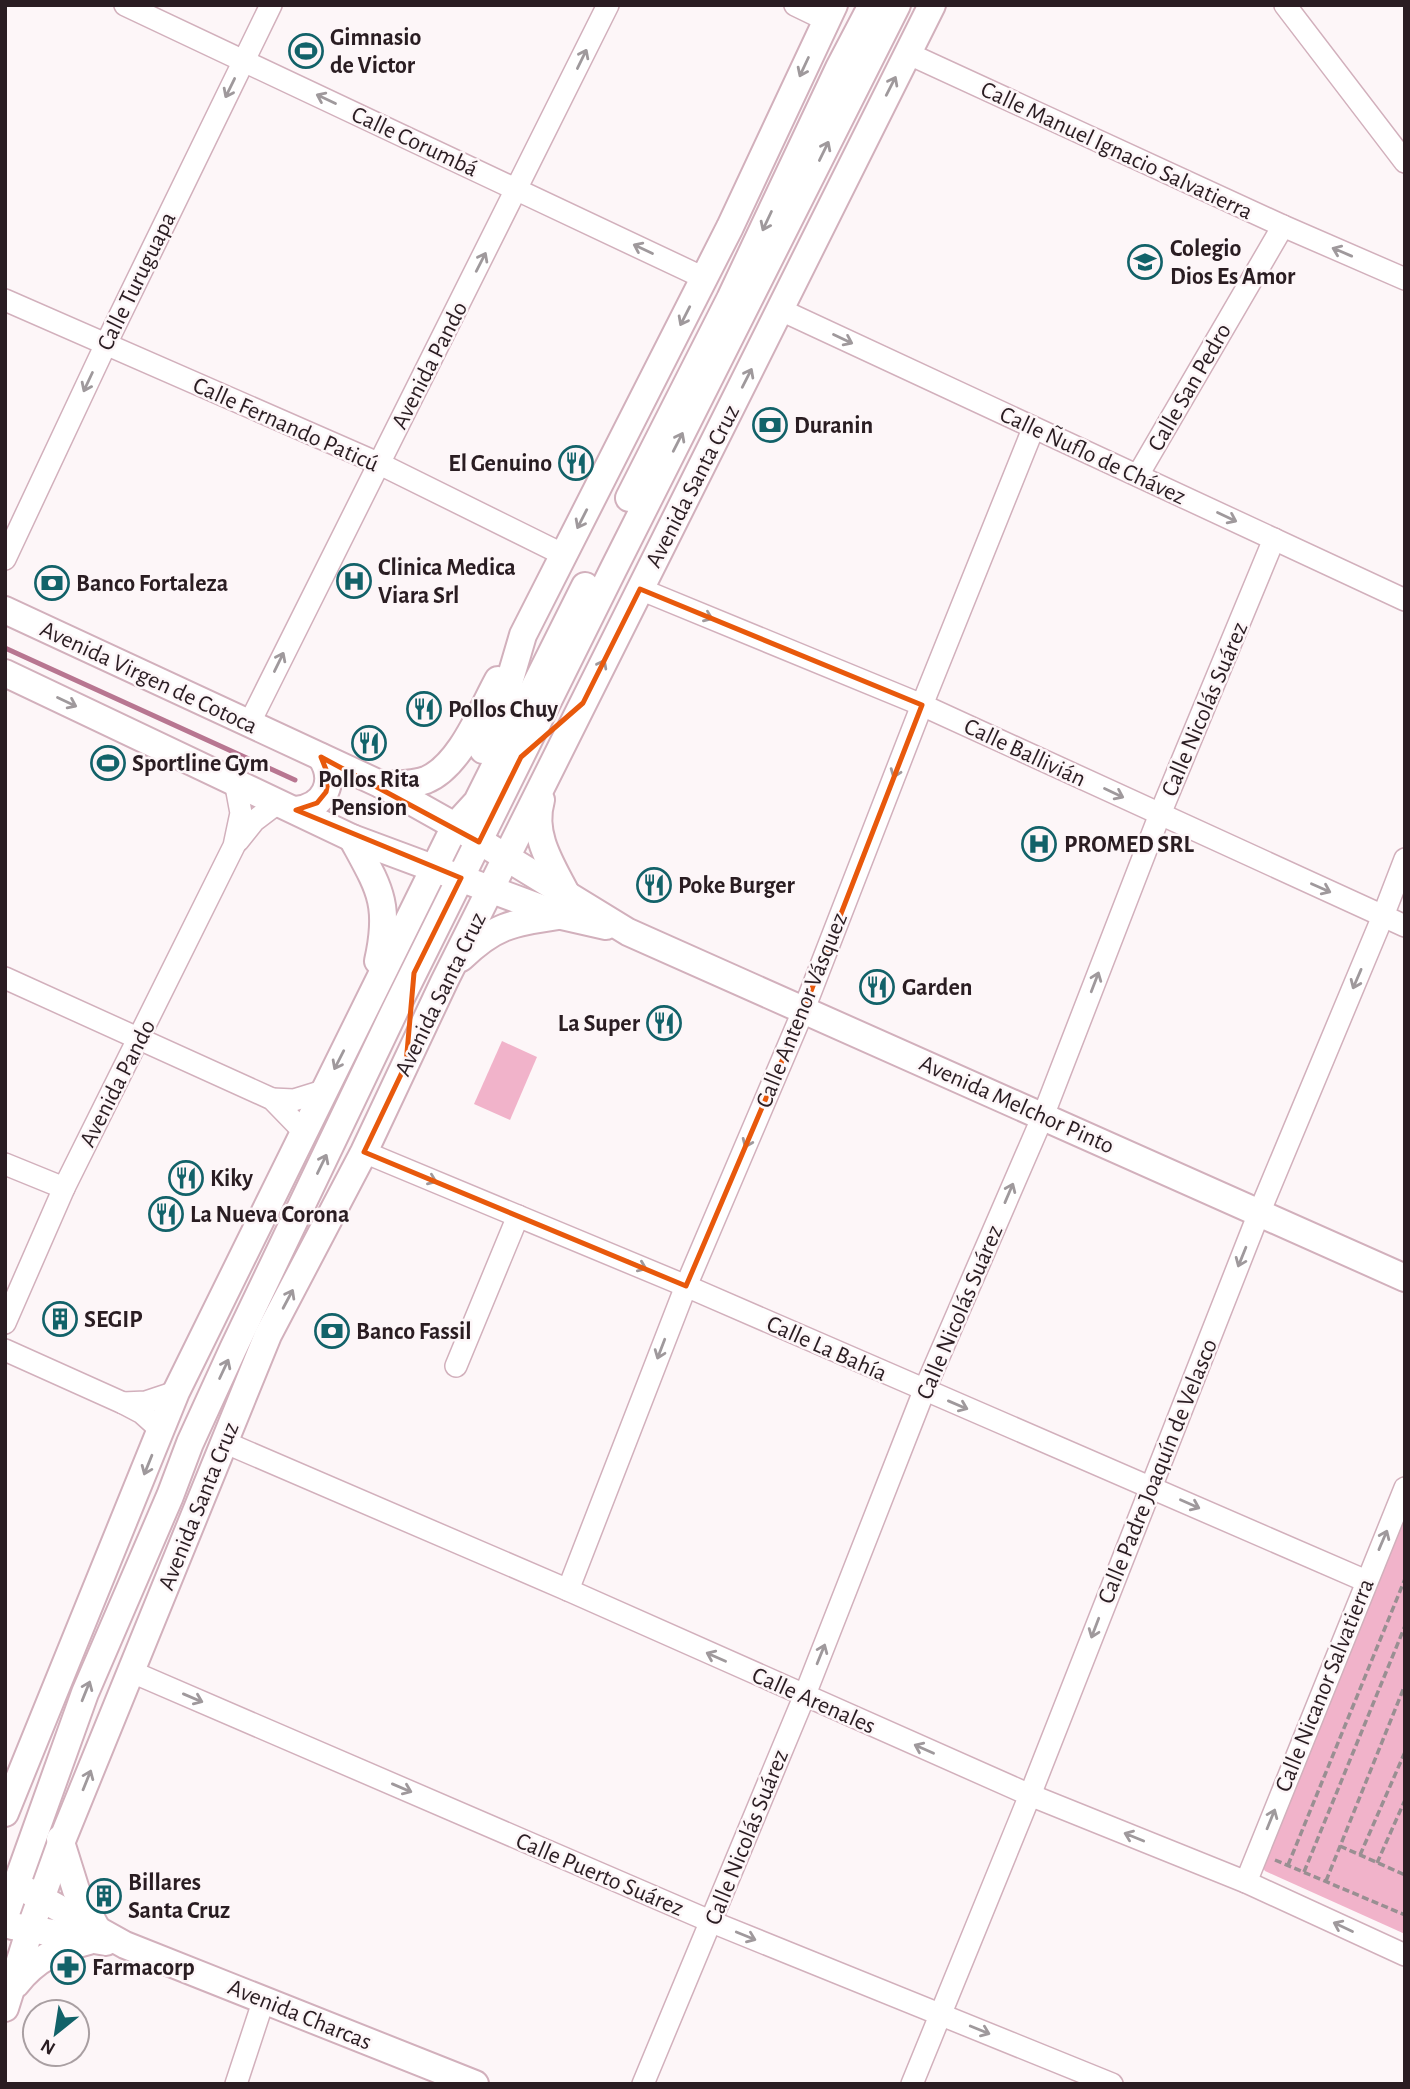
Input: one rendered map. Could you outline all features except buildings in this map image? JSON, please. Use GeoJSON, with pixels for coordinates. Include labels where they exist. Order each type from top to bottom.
{"type":"FeatureCollection","features":[{"type":"Feature","properties":{"kind":"main road","name":"Avenida Santa Cruz"},"geometry":{"type":"LineString","coordinates":[[455,826],[477,802],[730,299],[839,68],[872,5]]}},
{"type":"Feature","properties":{"kind":"main road","name":"Avenida Santa Cruz"},"geometry":{"type":"LineString","coordinates":[[24,1919],[9,1883],[31,1846],[85,1693],[190,1443],[414,973],[612,570],[897,5]]}},
{"type":"Feature","properties":{"kind":"main road","name":"Avenida Santa Cruz"},"geometry":{"type":"LineString","coordinates":[[8,1999],[24,1919],[61,1843],[268,1335],[364,1152],[444,982],[932,5]]}},
{"type":"Feature","properties":{"kind":"main road","name":"Avenida Santa Cruz"},"geometry":{"type":"LineString","coordinates":[[5,1813],[10,1790],[176,1392],[455,826],[461,793],[498,720],[523,635],[730,227],[830,13]]}},
{"type":"Feature","properties":{"kind":"main road"},"geometry":{"type":"LineString","coordinates":[[730,227],[839,68]]}},
{"type":"Feature","properties":{"kind":"main road"},"geometry":{"type":"LineString","coordinates":[[781,238],[868,130]]}},
{"type":"Feature","properties":{"kind":"main road","name":"Avenida Virgen de Cotoca"},"geometry":{"type":"LineString","coordinates":[[5,610],[382,785],[479,842]]}},
{"type":"Feature","properties":{"kind":"main road"},"geometry":{"type":"LineString","coordinates":[[382,785],[424,780],[437,774],[452,760],[523,635]]}},
{"type":"Feature","properties":{"kind":"main road"},"geometry":{"type":"LineString","coordinates":[[5,673],[352,838],[461,878]]}},
{"type":"Feature","properties":{"kind":"main road"},"geometry":{"type":"LineString","coordinates":[[521,757],[583,703]]}},
{"type":"Feature","properties":{"kind":"main road"},"geometry":{"type":"LineString","coordinates":[[287,806],[317,803],[326,792],[329,777],[321,757]]}},
{"type":"Feature","properties":{"kind":"main road"},"geometry":{"type":"LineString","coordinates":[[444,982],[473,947],[499,928],[564,904],[537,829],[539,805],[548,774]]}},
{"type":"Feature","properties":{"kind":"main road"},"geometry":{"type":"LineString","coordinates":[[352,838],[377,884],[384,910],[385,932],[370,999]]}},
{"type":"Feature","properties":{"kind":"main road","name":"Avenida Melchor Pinto"},"geometry":{"type":"LineString","coordinates":[[479,842],[506,858],[564,904]]}},
{"type":"Feature","properties":{"kind":"main road","name":"Avenida Melchor Pinto"},"geometry":{"type":"LineString","coordinates":[[461,878],[491,889],[564,904],[1405,1278]]}},
{"type":"Feature","properties":{"kind":"main road"},"geometry":{"type":"LineString","coordinates":[[406,1064],[414,973]]}},
{"type":"Feature","properties":{"kind":"main road"},"geometry":{"type":"LineString","coordinates":[[170,1496],[268,1335]]}},
{"type":"Feature","properties":{"kind":"main road"},"geometry":{"type":"LineString","coordinates":[[8,1999],[27,1969],[46,1955],[96,1935],[76,1890],[47,1801]]}},
{"type":"Feature","properties":{"kind":"main road","name":"Avenida Charcas"},"geometry":{"type":"LineString","coordinates":[[24,1919],[96,1935]]}},
{"type":"Feature","properties":{"kind":"main road","name":"Avenida Charcas"},"geometry":{"type":"LineString","coordinates":[[24,1919],[96,1935],[125,1945],[475,2084]]}},
{"type":"Feature","properties":{"kind":"street","name":"Calle Corumbá"},"geometry":{"type":"LineString","coordinates":[[125,5],[704,278]]}},
{"type":"Feature","properties":{"kind":"street","name":"Calle Turuguapa"},"geometry":{"type":"LineString","coordinates":[[5,559],[271,5]]}},
{"type":"Feature","properties":{"kind":"street","name":"Avenida Pando"},"geometry":{"type":"LineString","coordinates":[[249,724],[608,5]]}},
{"type":"Feature","properties":{"kind":"street"},"geometry":{"type":"LineString","coordinates":[[795,5],[830,13]]}},
{"type":"Feature","properties":{"kind":"street"},"geometry":{"type":"LineString","coordinates":[[1285,5],[1405,162]]}},
{"type":"Feature","properties":{"kind":"street","name":"Calle Manuel Ignacio Salvatierra"},"geometry":{"type":"LineString","coordinates":[[907,53],[1283,226],[1405,279]]}},
{"type":"Feature","properties":{"kind":"street","name":"Calle San Pedro"},"geometry":{"type":"LineString","coordinates":[[1138,475],[1283,226]]}},
{"type":"Feature","properties":{"kind":"street","name":"Calle Fernando Paticú"},"geometry":{"type":"LineString","coordinates":[[5,300],[380,464],[564,555]]}},
{"type":"Feature","properties":{"kind":"street","name":"Calle Ñuflo de Chávez"},"geometry":{"type":"LineString","coordinates":[[781,310],[1405,600]]}},
{"type":"Feature","properties":{"kind":"street","name":"Calle Antenor Vásquez"},"geometry":{"type":"LineString","coordinates":[[568,1590],[686,1286],[804,1009],[1033,429]]}},
{"type":"Feature","properties":{"kind":"street","name":"Calle Nicolás Suárez"},"geometry":{"type":"LineString","coordinates":[[643,2084],[804,1697],[925,1391],[1043,1116],[1160,814],[1274,539]]}},
{"type":"Feature","properties":{"kind":"street","name":"Calle Ballivián"},"geometry":{"type":"LineString","coordinates":[[640,589],[922,705],[1405,926]]}},
{"type":"Feature","properties":{"kind":"street","name":"Avenida Pando"},"geometry":{"type":"LineString","coordinates":[[234,781],[242,813],[234,846]]}},
{"type":"Feature","properties":{"kind":"street","name":"Avenida Pando"},"geometry":{"type":"LineString","coordinates":[[5,1323],[64,1188],[234,846],[254,821],[287,806]]}},
{"type":"Feature","properties":{"kind":"street","name":"Calle Padre Joaquín de Velasco"},"geometry":{"type":"LineString","coordinates":[[912,2084],[1030,1795],[1259,1213],[1405,859]]}},
{"type":"Feature","properties":{"kind":"street"},"geometry":{"type":"LineString","coordinates":[[5,978],[272,1099],[304,1132]]}},
{"type":"Feature","properties":{"kind":"street"},"geometry":{"type":"LineString","coordinates":[[272,1099],[294,1100],[323,1091]]}},
{"type":"Feature","properties":{"kind":"street","name":"Calle La Bahía"},"geometry":{"type":"LineString","coordinates":[[364,1152],[686,1286],[1366,1581]]}},
{"type":"Feature","properties":{"kind":"street"},"geometry":{"type":"LineString","coordinates":[[5,1164],[64,1188]]}},
{"type":"Feature","properties":{"kind":"street"},"geometry":{"type":"LineString","coordinates":[[456,1366],[518,1216]]}},
{"type":"Feature","properties":{"kind":"street"},"geometry":{"type":"LineString","coordinates":[[5,1350],[123,1403],[142,1413],[162,1431]]}},
{"type":"Feature","properties":{"kind":"street"},"geometry":{"type":"LineString","coordinates":[[123,1403],[146,1402],[176,1392]]}},
{"type":"Feature","properties":{"kind":"street","name":"Calle Arenales"},"geometry":{"type":"LineString","coordinates":[[224,1442],[568,1590],[1030,1795],[1246,1882],[1405,1955]]}},
{"type":"Feature","properties":{"kind":"street","name":"Calle Nicanor Salvatierra"},"geometry":{"type":"LineString","coordinates":[[1246,1882],[1405,1488]]}},
{"type":"Feature","properties":{"kind":"street","name":"Calle Puerto Suárez"},"geometry":{"type":"LineString","coordinates":[[130,1671],[712,1922],[1112,2084]]}},
{"type":"Feature","properties":{"kind":"street"},"geometry":{"type":"LineString","coordinates":[[236,2084],[264,1999]]}},
{"type":"Feature","properties":{"kind":"path"},"geometry":{"type":"LineString","coordinates":[[1287,1865],[1405,1579]]}},
{"type":"Feature","properties":{"kind":"path"},"geometry":{"type":"LineString","coordinates":[[1304,1872],[1405,1626]]}},
{"type":"Feature","properties":{"kind":"path"},"geometry":{"type":"LineString","coordinates":[[1326,1881],[1405,1685]]}},
{"type":"Feature","properties":{"kind":"path"},"geometry":{"type":"LineString","coordinates":[[1360,1855],[1405,1752]]}},
{"type":"Feature","properties":{"kind":"path"},"geometry":{"type":"LineString","coordinates":[[1377,1863],[1405,1801]]}},
{"type":"Feature","properties":{"kind":"path"},"geometry":{"type":"LineString","coordinates":[[1340,1846],[1405,1875]]}},
{"type":"Feature","properties":{"kind":"path"},"geometry":{"type":"LineString","coordinates":[[1271,1858],[1405,1915]]}},
{"type":"Feature","properties":{"kind":"highlighted area"},"geometry":{"type":"Polygon","coordinates":[[[640,589],[922,705],[804,1009],[686,1286],[364,1152],[406,1064],[414,973],[461,878],[296,810],[317,803],[326,792],[329,777],[321,757],[479,842],[521,757],[583,703],[640,589]]]}},
{"type":"Feature","properties":{"kind":"shaded area"},"geometry":{"type":"Polygon","coordinates":[[[502,1041],[537,1057],[510,1120],[474,1104],[502,1041]]]}},
{"type":"Feature","properties":{"kind":"shaded area"},"geometry":{"type":"Polygon","coordinates":[[[1405,1506],[1405,1934],[1265,1871],[1259,1861],[1405,1506]]]}},
{"type":"Feature","properties":{"kind":"waterway"},"geometry":{"type":"LineString","coordinates":[[5,648],[295,780]]}},
{"type":"Feature","properties":{"kind":"place","name":"Gimnasio de Victor"},"geometry":{"type":"Point","coordinates":[306,51]}},
{"type":"Feature","properties":{"kind":"place","name":"Colegio Dios Es Amor"},"geometry":{"type":"Point","coordinates":[1145,262]}},
{"type":"Feature","properties":{"kind":"place","name":"Duranin"},"geometry":{"type":"Point","coordinates":[770,425]}},
{"type":"Feature","properties":{"kind":"place","name":"El Genuino"},"geometry":{"type":"Point","coordinates":[576,463]}},
{"type":"Feature","properties":{"kind":"place","name":"Clinica Medica Viara Srl"},"geometry":{"type":"Point","coordinates":[354,581]}},
{"type":"Feature","properties":{"kind":"place","name":"Banco Fortaleza"},"geometry":{"type":"Point","coordinates":[52,583]}},
{"type":"Feature","properties":{"kind":"place","name":"Pollos Chuy"},"geometry":{"type":"Point","coordinates":[424,709]}},
{"type":"Feature","properties":{"kind":"place","name":"Pollos Rita Pension"},"geometry":{"type":"Point","coordinates":[369,743]}},
{"type":"Feature","properties":{"kind":"place","name":"Sportline Gym"},"geometry":{"type":"Point","coordinates":[108,763]}},
{"type":"Feature","properties":{"kind":"place","name":"PROMED SRL"},"geometry":{"type":"Point","coordinates":[1039,844]}},
{"type":"Feature","properties":{"kind":"place","name":"Poke Burger"},"geometry":{"type":"Point","coordinates":[654,885]}},
{"type":"Feature","properties":{"kind":"place","name":"Garden"},"geometry":{"type":"Point","coordinates":[877,987]}},
{"type":"Feature","properties":{"kind":"place","name":"La Super"},"geometry":{"type":"Point","coordinates":[664,1023]}},
{"type":"Feature","properties":{"kind":"place","name":"Kiky"},"geometry":{"type":"Point","coordinates":[186,1178]}},
{"type":"Feature","properties":{"kind":"place","name":"La Nueva Corona"},"geometry":{"type":"Point","coordinates":[166,1214]}},
{"type":"Feature","properties":{"kind":"place","name":"SEGIP"},"geometry":{"type":"Point","coordinates":[60,1319]}},
{"type":"Feature","properties":{"kind":"place","name":"Banco Fassil"},"geometry":{"type":"Point","coordinates":[332,1331]}},
{"type":"Feature","properties":{"kind":"place","name":"Billares Santa Cruz"},"geometry":{"type":"Point","coordinates":[104,1896]}},
{"type":"Feature","properties":{"kind":"place","name":"Farmacorp"},"geometry":{"type":"Point","coordinates":[68,1967]}}]}
